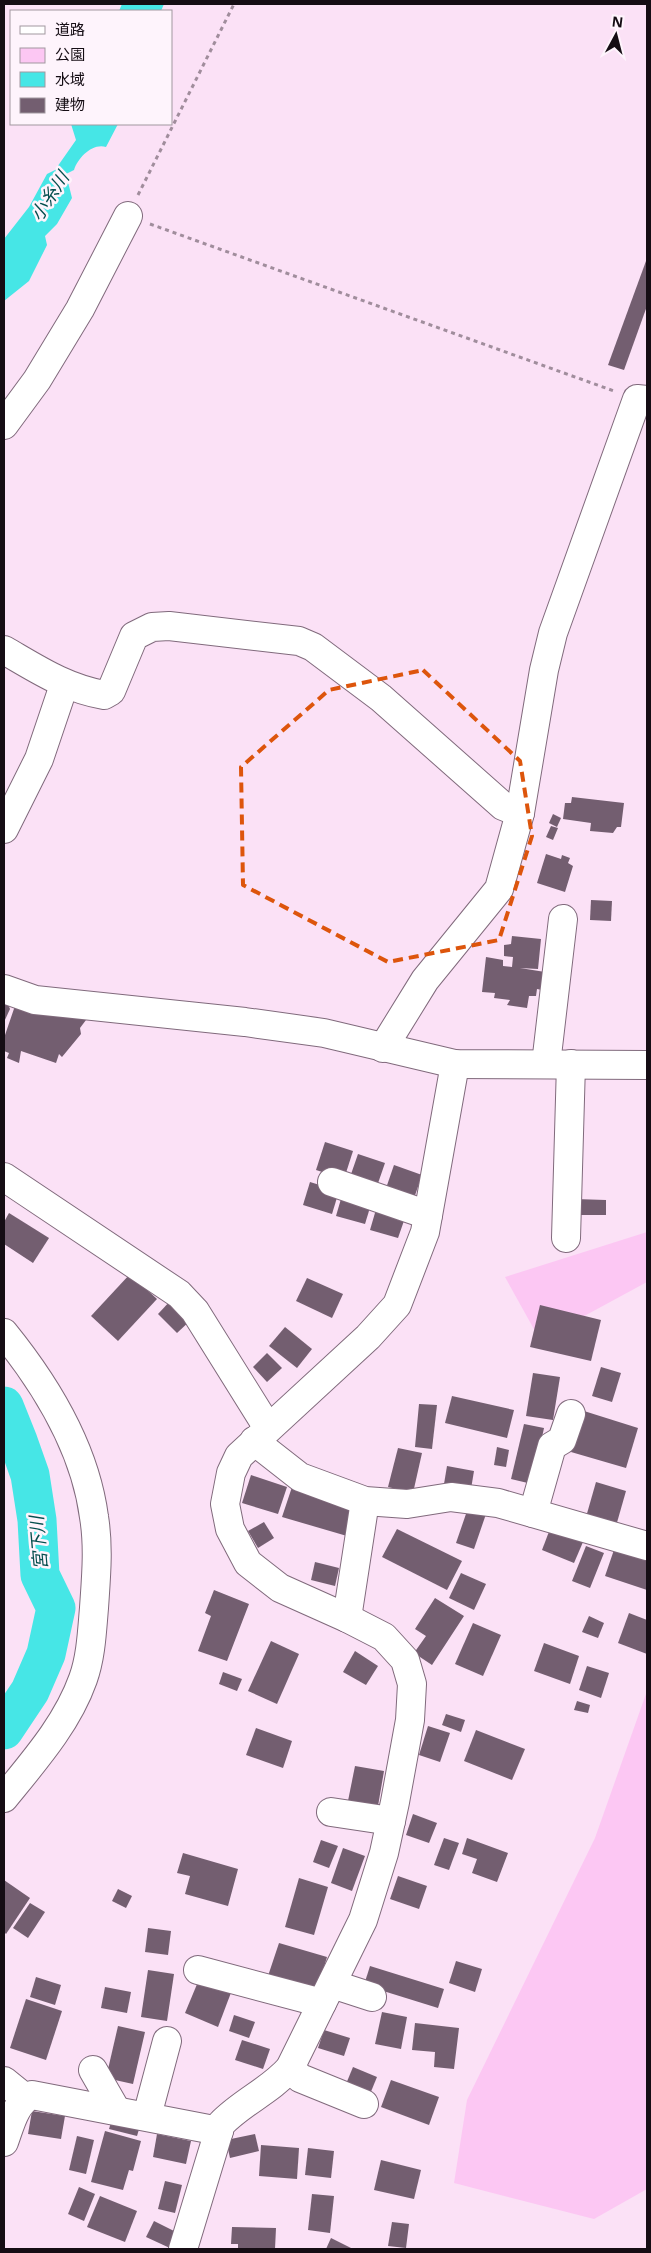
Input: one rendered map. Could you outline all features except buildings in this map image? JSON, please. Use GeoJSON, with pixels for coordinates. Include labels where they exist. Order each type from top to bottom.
{"type":"FeatureCollection","features":[{"type":"Feature","properties":{"kind":"street"},"geometry":{"type":"LineString","coordinates":[[4,425],[37,380],[80,309],[128,216]]}},
{"type":"Feature","properties":{"kind":"street"},"geometry":{"type":"LineString","coordinates":[[383,1048],[426,980],[499,889],[520,813],[544,670],[553,633],[642,400]]}},
{"type":"Feature","properties":{"kind":"street"},"geometry":{"type":"LineString","coordinates":[[4,650],[64,685],[83,692],[104,696],[111,691],[134,636],[152,627],[169,626],[299,641],[324,654],[381,698],[503,806],[520,813]]}},
{"type":"Feature","properties":{"kind":"street"},"geometry":{"type":"LineString","coordinates":[[4,829],[39,759],[64,685]]}},
{"type":"Feature","properties":{"kind":"street"},"geometry":{"type":"LineString","coordinates":[[563,919],[559,1064],[566,1238]]}},
{"type":"Feature","properties":{"kind":"street"},"geometry":{"type":"LineString","coordinates":[[4,969],[35,1000]]}},
{"type":"Feature","properties":{"kind":"street"},"geometry":{"type":"LineString","coordinates":[[4,989],[35,1000],[245,1022],[324,1033],[456,1064],[647,1065]]}},
{"type":"Feature","properties":{"kind":"street"},"geometry":{"type":"LineString","coordinates":[[183,2249],[221,2124],[232,2113],[278,2082],[290,2068],[363,1920],[384,1853],[410,1720],[412,1684],[404,1660],[384,1637],[280,1588],[248,1563],[230,1529],[226,1504],[231,1473],[239,1456],[368,1337],[397,1305],[425,1232],[456,1064]]}},
{"type":"Feature","properties":{"kind":"street"},"geometry":{"type":"LineString","coordinates":[[4,1177],[179,1294],[195,1311],[261,1435],[300,1477],[365,1501],[407,1504],[451,1498],[498,1503],[647,1546]]}},
{"type":"Feature","properties":{"kind":"street"},"geometry":{"type":"LineString","coordinates":[[332,1182],[428,1214]]}},
{"type":"Feature","properties":{"kind":"street"},"geometry":{"type":"LineString","coordinates":[[4,1333],[48,1392],[65,1424],[87,1484],[95,1518],[96,1572],[91,1639],[84,1678],[61,1723],[46,1746],[4,1798]]}},
{"type":"Feature","properties":{"kind":"street"},"geometry":{"type":"LineString","coordinates":[[533,1513],[552,1446],[562,1440],[571,1414]]}},
{"type":"Feature","properties":{"kind":"street"},"geometry":{"type":"LineString","coordinates":[[347,1618],[365,1501]]}},
{"type":"Feature","properties":{"kind":"street"},"geometry":{"type":"LineString","coordinates":[[331,1812],[391,1821]]}},
{"type":"Feature","properties":{"kind":"street"},"geometry":{"type":"LineString","coordinates":[[198,1970],[327,1993],[372,1997]]}},
{"type":"Feature","properties":{"kind":"street"},"geometry":{"type":"LineString","coordinates":[[147,2116],[167,2041]]}},
{"type":"Feature","properties":{"kind":"street"},"geometry":{"type":"LineString","coordinates":[[290,2068],[300,2078],[364,2104]]}},
{"type":"Feature","properties":{"kind":"street"},"geometry":{"type":"LineString","coordinates":[[93,2070],[116,2110]]}},
{"type":"Feature","properties":{"kind":"street"},"geometry":{"type":"LineString","coordinates":[[4,2081],[25,2098]]}},
{"type":"Feature","properties":{"kind":"street"},"geometry":{"type":"LineString","coordinates":[[4,2142],[15,2115],[25,2098],[32,2095],[219,2131]]}},
{"type":"Feature","properties":{"kind":"path"},"geometry":{"type":"LineString","coordinates":[[234,4],[128,216],[642,400]]}},
{"type":"Feature","properties":{"kind":"highlighted area"},"geometry":{"type":"Polygon","coordinates":[[[423,670],[520,761],[532,836],[499,940],[388,962],[243,885],[241,767],[329,690],[423,670]]]}},
{"type":"Feature","properties":{"kind":"green space"},"geometry":{"type":"Polygon","coordinates":[[[647,1232],[647,1282],[540,1340],[505,1277],[647,1232]]]}},
{"type":"Feature","properties":{"kind":"green space"},"geometry":{"type":"Polygon","coordinates":[[[647,1691],[647,2189],[594,2219],[454,2183],[467,2100],[595,1838],[647,1691]]]}},
{"type":"Feature","properties":{"kind":"water"},"geometry":{"type":"Polygon","coordinates":[[[122,4],[164,4],[161,10],[119,10],[122,4]]]}},
{"type":"Feature","properties":{"kind":"water","name":"小糸川"},"geometry":{"type":"Polygon","coordinates":[[[71,125],[117,125],[106,147],[101,146],[91,149],[82,156],[74,170],[66,174],[72,198],[57,224],[45,236],[47,245],[29,281],[4,301],[4,239],[29,207],[47,174],[55,170],[76,140],[71,125]]]}},
{"type":"Feature","properties":{"kind":"waterway","name":"宮下川"},"geometry":{"type":"LineString","coordinates":[[4,1406],[30,1475],[37,1520],[40,1575],[56,1608],[46,1654],[30,1691],[4,1730]]}}]}
